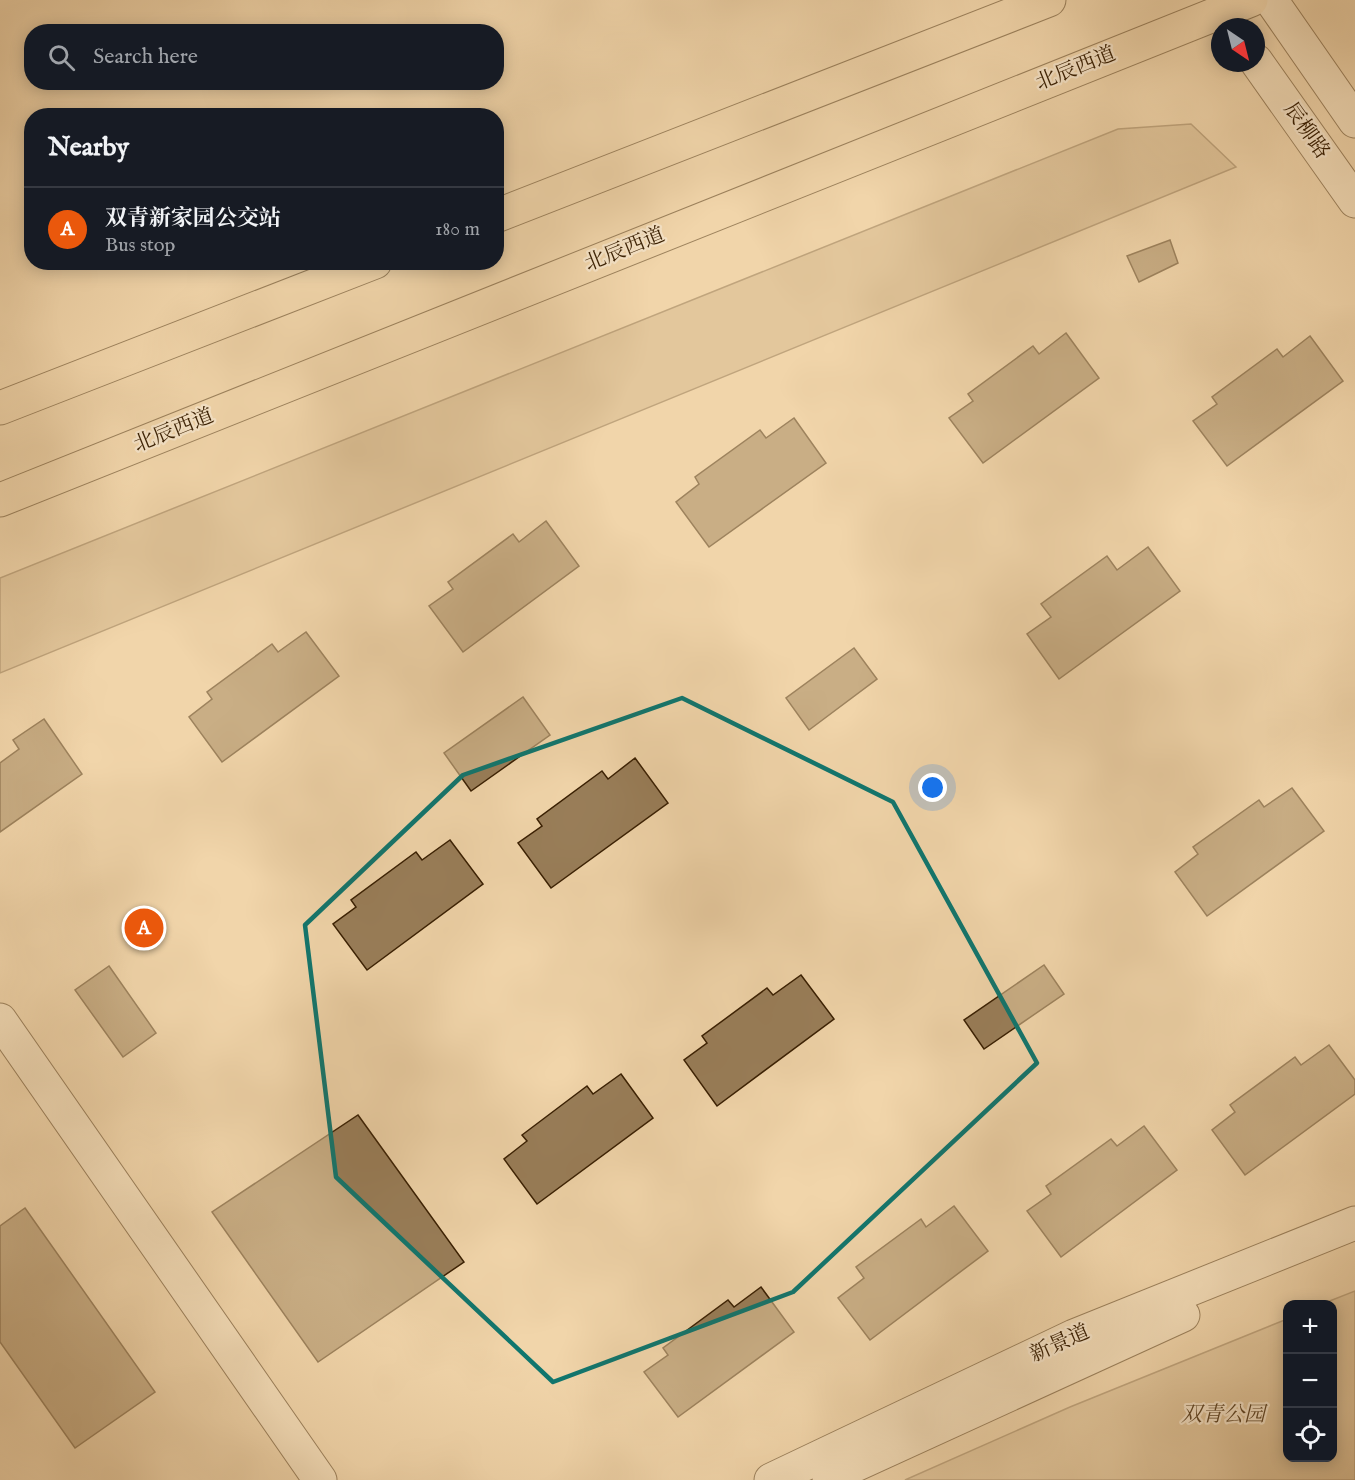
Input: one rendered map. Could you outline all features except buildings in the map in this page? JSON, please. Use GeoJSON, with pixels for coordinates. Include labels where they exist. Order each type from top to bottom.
{"type":"FeatureCollection","features":[{"type":"Feature","properties":{"kind":"main road"},"geometry":{"type":"LineString","coordinates":[[504,213],[1049,0]]}},
{"type":"Feature","properties":{"kind":"main road","name":"北辰西道"},"geometry":{"type":"LineString","coordinates":[[0,501],[1230,10]]}},
{"type":"Feature","properties":{"kind":"main road"},"geometry":{"type":"LineString","coordinates":[[0,408],[354,270]]}},
{"type":"Feature","properties":{"kind":"street"},"geometry":{"type":"LineString","coordinates":[[1271,0],[1355,121]]}},
{"type":"Feature","properties":{"kind":"street","name":"辰柳路"},"geometry":{"type":"LineString","coordinates":[[1264,72],[1355,201]]}},
{"type":"Feature","properties":{"kind":"street"},"geometry":{"type":"LineString","coordinates":[[0,1020],[320,1480]]}},
{"type":"Feature","properties":{"kind":"street"},"geometry":{"type":"LineString","coordinates":[[0,1057],[292,1480]]}},
{"type":"Feature","properties":{"kind":"street","name":"新景道"},"geometry":{"type":"LineString","coordinates":[[771,1480],[1074,1336],[1355,1223]]}},
{"type":"Feature","properties":{"kind":"street","name":"新景道"},"geometry":{"type":"LineString","coordinates":[[822,1480],[1205,1305],[1355,1248]]}},
{"type":"Feature","properties":{"kind":"highlighted area"},"geometry":{"type":"Polygon","coordinates":[[[682,698],[893,802],[1037,1063],[793,1292],[553,1382],[336,1177],[305,925],[463,775],[682,698]]]}},
{"type":"Feature","properties":{"kind":"green space"},"geometry":{"type":"Polygon","coordinates":[[[1191,124],[1236,167],[0,673],[0,578],[1118,129],[1191,124]]]}},
{"type":"Feature","properties":{"kind":"green space","name":"双青公园"},"geometry":{"type":"Polygon","coordinates":[[[1355,1291],[1355,1480],[905,1480],[1070,1407],[1283,1321],[1283,1462],[1337,1462],[1337,1300],[1332,1300],[1355,1291]]]}},
{"type":"Feature","properties":{"kind":"place","name":"双青新家园公交站"},"geometry":{"type":"Point","coordinates":[144,928]}}]}
